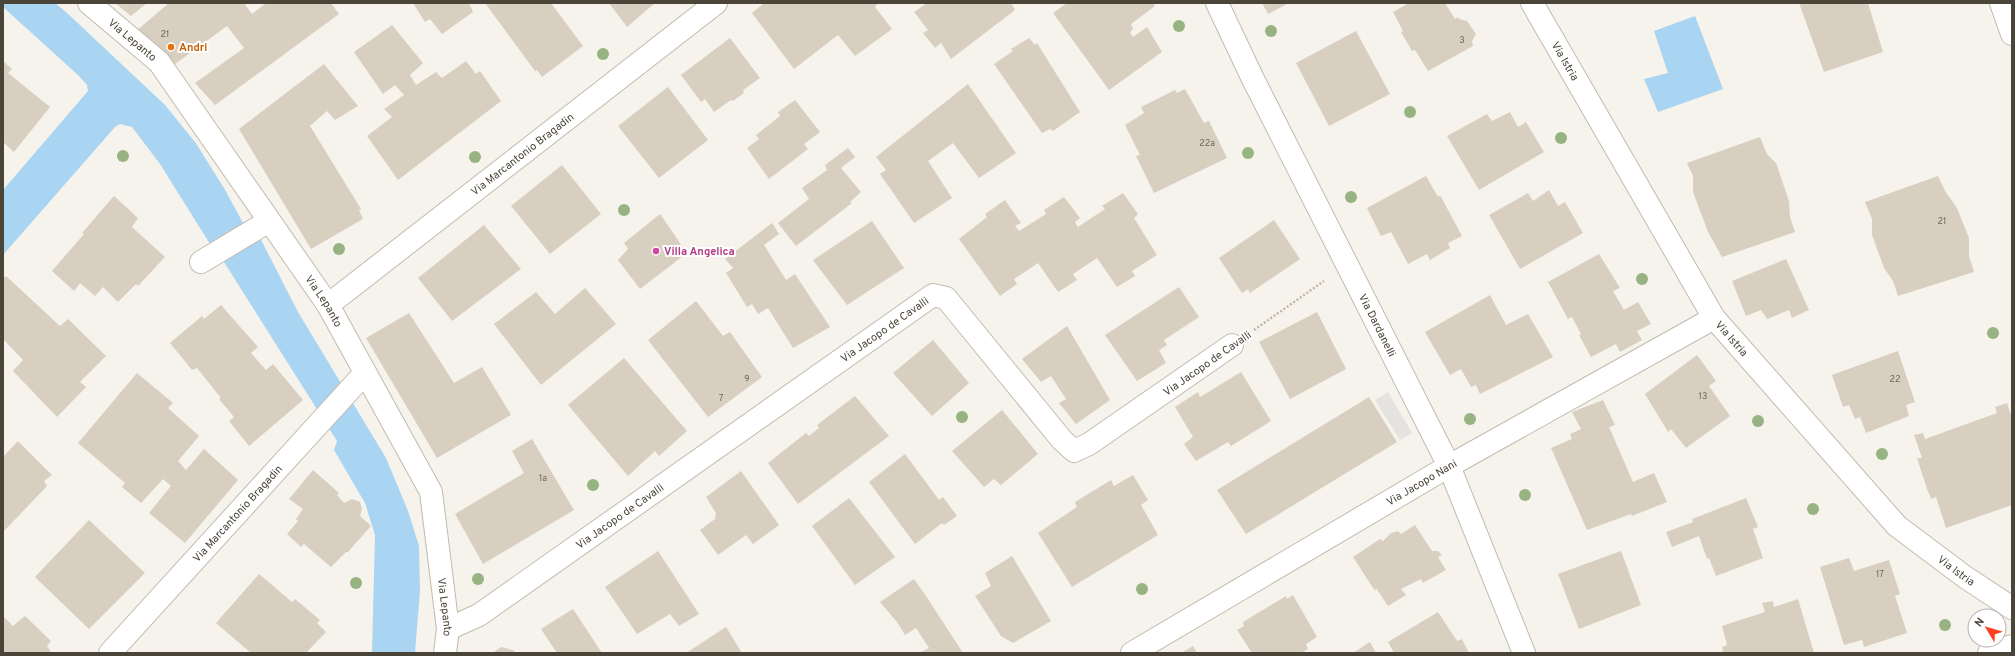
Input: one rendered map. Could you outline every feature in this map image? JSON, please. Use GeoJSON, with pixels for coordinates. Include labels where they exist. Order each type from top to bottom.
{"type":"FeatureCollection","features":[{"type":"Feature","properties":{"kind":"street","name":"Via Lepanto"},"geometry":{"type":"LineString","coordinates":[[89,3],[159,62],[328,305],[364,374],[431,492],[448,629],[445,653]]}},
{"type":"Feature","properties":{"kind":"street","name":"Via Marcantonio Bragadin"},"geometry":{"type":"LineString","coordinates":[[328,305],[716,3]]}},
{"type":"Feature","properties":{"kind":"street","name":"Via Dardanelli"},"geometry":{"type":"LineString","coordinates":[[1217,3],[1252,77],[1449,466],[1524,653]]}},
{"type":"Feature","properties":{"kind":"street","name":"Via Istria"},"geometry":{"type":"LineString","coordinates":[[1532,3],[1714,318],[1897,526],[1964,577],[2012,608]]}},
{"type":"Feature","properties":{"kind":"street"},"geometry":{"type":"LineString","coordinates":[[2001,3],[2012,34]]}},
{"type":"Feature","properties":{"kind":"street"},"geometry":{"type":"LineString","coordinates":[[201,262],[269,221]]}},
{"type":"Feature","properties":{"kind":"street","name":"Via Jacopo de Cavalli"},"geometry":{"type":"LineString","coordinates":[[448,629],[478,614],[933,295],[946,298],[1062,440],[1074,452],[1089,444],[1232,345]]}},
{"type":"Feature","properties":{"kind":"street","name":"Via Jacopo Nani"},"geometry":{"type":"LineString","coordinates":[[1132,653],[1449,466],[1714,318]]}},
{"type":"Feature","properties":{"kind":"street","name":"Via Marcantonio Bragadin"},"geometry":{"type":"LineString","coordinates":[[110,653],[364,374]]}},
{"type":"Feature","properties":{"kind":"street"},"geometry":{"type":"LineString","coordinates":[[1989,653],[2012,646]]}},
{"type":"Feature","properties":{"kind":"path","name":"Via Jacopo de Cavalli"},"geometry":{"type":"LineString","coordinates":[[1232,345],[1347,265]]}},
{"type":"Feature","properties":{"kind":"shaded area"},"geometry":{"type":"Polygon","coordinates":[[[1388,392],[1412,433],[1400,440],[1375,400],[1388,392]]]}},
{"type":"Feature","properties":{"kind":"water"},"geometry":{"type":"Polygon","coordinates":[[[3,3],[55,3],[66,12],[165,105],[195,142],[224,188],[243,223],[258,234],[298,312],[386,458],[408,511],[419,546],[420,591],[415,653],[372,653],[375,535],[365,503],[334,450],[337,441],[224,262],[210,244],[160,164],[132,127],[120,124],[115,127],[3,255],[3,190],[88,91],[87,85],[78,75],[3,7],[3,3]]]}},
{"type":"Feature","properties":{"kind":"water"},"geometry":{"type":"Polygon","coordinates":[[[1695,16],[1723,89],[1658,112],[1644,79],[1668,73],[1654,31],[1695,16]]]}},
{"type":"Feature","properties":{"kind":"building"},"geometry":{"type":"Polygon","coordinates":[[[115,3],[147,3],[131,16],[115,3]]]}},
{"type":"Feature","properties":{"kind":"building"},"geometry":{"type":"Polygon","coordinates":[[[169,3],[244,3],[252,14],[266,3],[331,3],[339,14],[215,105],[195,83],[244,48],[227,26],[175,64],[136,31],[169,3]]]}},
{"type":"Feature","properties":{"kind":"building"},"geometry":{"type":"Polygon","coordinates":[[[413,3],[469,3],[473,12],[442,34],[430,19],[425,22],[413,3]]]}},
{"type":"Feature","properties":{"kind":"building"},"geometry":{"type":"Polygon","coordinates":[[[485,3],[551,3],[583,46],[542,77],[537,70],[535,71],[485,3]]]}},
{"type":"Feature","properties":{"kind":"building"},"geometry":{"type":"Polygon","coordinates":[[[609,3],[655,3],[627,27],[609,3]]]}},
{"type":"Feature","properties":{"kind":"building"},"geometry":{"type":"Polygon","coordinates":[[[764,3],[878,3],[875,7],[892,29],[855,56],[838,35],[794,69],[752,13],[764,3]]]}},
{"type":"Feature","properties":{"kind":"building"},"geometry":{"type":"Polygon","coordinates":[[[927,3],[1011,3],[1015,10],[951,59],[941,43],[935,48],[923,33],[928,30],[914,12],[927,3]]]}},
{"type":"Feature","properties":{"kind":"building"},"geometry":{"type":"Polygon","coordinates":[[[1067,3],[1153,3],[1155,6],[1131,24],[1133,29],[1130,32],[1133,37],[1147,27],[1162,52],[1109,90],[1053,13],[1067,3]]]}},
{"type":"Feature","properties":{"kind":"building"},"geometry":{"type":"Polygon","coordinates":[[[1262,3],[1289,3],[1268,14],[1262,3]]]}},
{"type":"Feature","properties":{"kind":"building"},"geometry":{"type":"Polygon","coordinates":[[[1409,3],[1445,3],[1455,19],[1458,17],[1459,19],[1467,21],[1476,34],[1472,41],[1473,46],[1428,71],[1415,50],[1412,51],[1401,32],[1403,31],[1393,12],[1409,3]]]}},
{"type":"Feature","properties":{"kind":"building"},"geometry":{"type":"Polygon","coordinates":[[[1799,3],[1868,3],[1883,52],[1824,72],[1799,3]]]}},
{"type":"Feature","properties":{"kind":"building"},"geometry":{"type":"Polygon","coordinates":[[[392,25],[423,63],[410,75],[416,85],[436,72],[442,78],[466,61],[476,74],[480,71],[501,101],[398,180],[367,136],[392,117],[384,109],[404,95],[395,85],[383,94],[354,52],[392,25]]]}},
{"type":"Feature","properties":{"kind":"building"},"geometry":{"type":"Polygon","coordinates":[[[1356,31],[1390,94],[1329,126],[1296,63],[1356,31]]]}},
{"type":"Feature","properties":{"kind":"building"},"geometry":{"type":"Polygon","coordinates":[[[730,38],[760,78],[743,90],[744,93],[714,112],[705,99],[701,102],[681,75],[730,38]]]}},
{"type":"Feature","properties":{"kind":"building"},"geometry":{"type":"Polygon","coordinates":[[[1029,38],[1035,45],[1037,43],[1080,112],[1053,131],[1050,129],[1042,133],[994,64],[1013,51],[1011,49],[1029,38]]]}},
{"type":"Feature","properties":{"kind":"building"},"geometry":{"type":"Polygon","coordinates":[[[3,61],[12,69],[8,73],[50,107],[14,152],[3,142],[3,61]]]}},
{"type":"Feature","properties":{"kind":"building"},"geometry":{"type":"Polygon","coordinates":[[[324,64],[358,106],[335,120],[327,111],[310,126],[361,209],[359,210],[363,219],[311,249],[239,129],[324,64]]]}},
{"type":"Feature","properties":{"kind":"building"},"geometry":{"type":"Polygon","coordinates":[[[968,84],[1016,153],[979,178],[953,143],[928,161],[952,198],[914,223],[880,174],[886,170],[876,157],[968,84]]]}},
{"type":"Feature","properties":{"kind":"building"},"geometry":{"type":"Polygon","coordinates":[[[668,87],[708,140],[659,178],[618,126],[668,87]]]}},
{"type":"Feature","properties":{"kind":"building"},"geometry":{"type":"Polygon","coordinates":[[[1185,89],[1204,123],[1209,121],[1227,158],[1154,193],[1136,156],[1140,155],[1125,125],[1144,113],[1141,107],[1175,90],[1177,93],[1185,89]]]}},
{"type":"Feature","properties":{"kind":"building"},"geometry":{"type":"Polygon","coordinates":[[[795,100],[820,132],[804,144],[808,149],[769,179],[747,148],[759,139],[756,135],[780,116],[778,112],[795,100]]]}},
{"type":"Feature","properties":{"kind":"building"},"geometry":{"type":"Polygon","coordinates":[[[1510,112],[1518,127],[1526,122],[1544,152],[1479,190],[1447,136],[1487,114],[1492,121],[1510,112]]]}},
{"type":"Feature","properties":{"kind":"building"},"geometry":{"type":"Polygon","coordinates":[[[1760,137],[1767,154],[1776,163],[1789,201],[1790,217],[1795,232],[1722,257],[1708,232],[1693,192],[1693,176],[1687,163],[1760,137]]]}},
{"type":"Feature","properties":{"kind":"building"},"geometry":{"type":"Polygon","coordinates":[[[848,148],[855,157],[841,168],[861,192],[850,202],[852,203],[796,246],[778,223],[809,199],[802,188],[827,170],[825,165],[848,148]]]}},
{"type":"Feature","properties":{"kind":"building"},"geometry":{"type":"Polygon","coordinates":[[[562,165],[601,214],[550,254],[511,206],[562,165]]]}},
{"type":"Feature","properties":{"kind":"building"},"geometry":{"type":"Polygon","coordinates":[[[1426,176],[1438,197],[1440,195],[1462,236],[1448,243],[1450,248],[1430,260],[1427,254],[1408,264],[1391,232],[1381,236],[1367,208],[1426,176]]]}},
{"type":"Feature","properties":{"kind":"building"},"geometry":{"type":"Polygon","coordinates":[[[1938,176],[1945,191],[1957,208],[1969,238],[1969,256],[1974,272],[1898,296],[1893,281],[1884,268],[1872,235],[1872,219],[1865,202],[1938,176]]]}},
{"type":"Feature","properties":{"kind":"building"},"geometry":{"type":"Polygon","coordinates":[[[1549,190],[1558,206],[1565,202],[1583,233],[1520,269],[1489,215],[1528,193],[1533,201],[1549,190]]]}},
{"type":"Feature","properties":{"kind":"building"},"geometry":{"type":"Polygon","coordinates":[[[1123,193],[1138,214],[1134,218],[1157,255],[1132,271],[1135,276],[1117,287],[1097,258],[1073,274],[1077,280],[1058,292],[1038,263],[1014,279],[1017,284],[1000,296],[959,239],[987,217],[985,214],[1005,200],[1021,223],[1015,226],[1019,231],[1046,214],[1044,210],[1064,197],[1080,218],[1075,222],[1078,227],[1105,209],[1102,206],[1123,193]]]}},
{"type":"Feature","properties":{"kind":"building"},"geometry":{"type":"Polygon","coordinates":[[[114,196],[138,218],[132,227],[165,257],[138,286],[136,284],[118,302],[103,287],[95,296],[80,283],[74,291],[52,271],[114,196]]]}},
{"type":"Feature","properties":{"kind":"building","name":"Villa Angelica"},"geometry":{"type":"Polygon","coordinates":[[[660,214],[687,253],[640,289],[618,260],[628,249],[624,243],[660,214]]]}},
{"type":"Feature","properties":{"kind":"building"},"geometry":{"type":"Polygon","coordinates":[[[1274,220],[1300,259],[1250,293],[1248,289],[1242,293],[1219,258],[1274,220]]]}},
{"type":"Feature","properties":{"kind":"building"},"geometry":{"type":"Polygon","coordinates":[[[872,221],[904,268],[847,305],[813,260],[872,221]]]}},
{"type":"Feature","properties":{"kind":"building"},"geometry":{"type":"Polygon","coordinates":[[[772,223],[779,234],[764,245],[786,280],[795,274],[830,327],[793,348],[768,308],[758,314],[752,304],[747,307],[726,273],[733,268],[725,259],[772,223]]]}},
{"type":"Feature","properties":{"kind":"building"},"geometry":{"type":"Polygon","coordinates":[[[484,225],[521,269],[452,321],[418,278],[484,225]]]}},
{"type":"Feature","properties":{"kind":"building"},"geometry":{"type":"Polygon","coordinates":[[[1599,254],[1620,288],[1613,291],[1624,310],[1638,302],[1651,324],[1637,331],[1642,340],[1620,352],[1616,344],[1591,357],[1579,335],[1581,334],[1572,317],[1568,319],[1548,282],[1599,254]]]}},
{"type":"Feature","properties":{"kind":"building"},"geometry":{"type":"Polygon","coordinates":[[[1786,259],[1809,310],[1792,318],[1789,310],[1767,319],[1761,310],[1746,316],[1732,281],[1786,259]]]}},
{"type":"Feature","properties":{"kind":"building"},"geometry":{"type":"Polygon","coordinates":[[[6,276],[60,326],[68,319],[106,356],[80,382],[86,387],[57,417],[13,371],[23,360],[3,339],[3,279],[6,276]]]}},
{"type":"Feature","properties":{"kind":"building"},"geometry":{"type":"Polygon","coordinates":[[[1179,287],[1199,317],[1164,340],[1167,345],[1159,350],[1166,363],[1137,381],[1105,335],[1179,287]]]}},
{"type":"Feature","properties":{"kind":"building"},"geometry":{"type":"Polygon","coordinates":[[[585,288],[616,324],[541,385],[494,324],[536,292],[555,314],[585,288]]]}},
{"type":"Feature","properties":{"kind":"building"},"geometry":{"type":"Polygon","coordinates":[[[1490,295],[1506,325],[1528,314],[1553,357],[1480,394],[1476,385],[1471,387],[1461,369],[1450,375],[1425,332],[1490,295]]]}},
{"type":"Feature","properties":{"kind":"building"},"geometry":{"type":"Polygon","coordinates":[[[696,301],[723,336],[730,332],[762,377],[708,417],[648,340],[696,301]]]}},
{"type":"Feature","properties":{"kind":"building"},"geometry":{"type":"Polygon","coordinates":[[[221,305],[258,347],[251,353],[266,370],[273,364],[303,400],[249,446],[229,421],[234,417],[219,399],[221,398],[197,368],[192,370],[170,343],[202,316],[204,319],[221,305]]]}},
{"type":"Feature","properties":{"kind":"building"},"geometry":{"type":"Polygon","coordinates":[[[1317,312],[1346,369],[1290,399],[1259,342],[1317,312]]]}},
{"type":"Feature","properties":{"kind":"building"},"geometry":{"type":"Polygon","coordinates":[[[409,313],[454,383],[482,367],[511,415],[437,458],[366,338],[409,313]]]}},
{"type":"Feature","properties":{"kind":"building"},"geometry":{"type":"Polygon","coordinates":[[[1067,326],[1110,400],[1076,424],[1059,403],[1066,399],[1051,376],[1041,382],[1022,359],[1067,326]]]}},
{"type":"Feature","properties":{"kind":"building"},"geometry":{"type":"Polygon","coordinates":[[[933,340],[969,383],[932,416],[893,373],[933,340]]]}},
{"type":"Feature","properties":{"kind":"building"},"geometry":{"type":"Polygon","coordinates":[[[1898,351],[1915,402],[1906,405],[1909,416],[1866,433],[1860,417],[1855,419],[1849,405],[1843,407],[1832,375],[1898,351]]]}},
{"type":"Feature","properties":{"kind":"building"},"geometry":{"type":"Polygon","coordinates":[[[1697,355],[1716,381],[1709,386],[1730,416],[1686,448],[1671,429],[1668,432],[1645,394],[1697,355]]]}},
{"type":"Feature","properties":{"kind":"building"},"geometry":{"type":"Polygon","coordinates":[[[624,358],[687,431],[659,456],[655,451],[628,476],[568,405],[624,358]]]}},
{"type":"Feature","properties":{"kind":"building"},"geometry":{"type":"Polygon","coordinates":[[[1241,372],[1271,421],[1231,446],[1228,442],[1196,461],[1184,444],[1193,437],[1175,407],[1198,392],[1200,397],[1241,372]]]}},
{"type":"Feature","properties":{"kind":"building"},"geometry":{"type":"Polygon","coordinates":[[[137,373],[173,403],[168,408],[199,436],[178,461],[186,470],[204,449],[238,480],[185,543],[149,513],[171,486],[163,479],[141,503],[122,487],[125,483],[78,443],[137,373]]]}},
{"type":"Feature","properties":{"kind":"building"},"geometry":{"type":"Polygon","coordinates":[[[855,396],[889,436],[798,504],[768,463],[806,433],[809,436],[819,428],[817,425],[855,396]]]}},
{"type":"Feature","properties":{"kind":"building"},"geometry":{"type":"Polygon","coordinates":[[[1369,397],[1397,442],[1246,534],[1217,490],[1369,397]]]}},
{"type":"Feature","properties":{"kind":"building"},"geometry":{"type":"Polygon","coordinates":[[[1603,400],[1615,425],[1609,427],[1633,482],[1654,473],[1667,502],[1632,516],[1631,514],[1587,530],[1551,448],[1572,439],[1570,434],[1581,429],[1572,412],[1603,400]]]}},
{"type":"Feature","properties":{"kind":"building"},"geometry":{"type":"Polygon","coordinates":[[[2007,403],[2012,418],[2012,505],[1946,528],[1936,497],[1931,499],[1927,489],[1917,458],[1922,458],[1914,435],[1923,433],[1925,439],[1997,413],[1995,407],[2007,403]]]}},
{"type":"Feature","properties":{"kind":"building"},"geometry":{"type":"Polygon","coordinates":[[[1002,410],[1038,454],[1001,485],[994,479],[984,487],[952,451],[1002,410]]]}},
{"type":"Feature","properties":{"kind":"building"},"geometry":{"type":"Polygon","coordinates":[[[532,439],[574,510],[483,564],[455,514],[524,473],[512,451],[532,439]]]}},
{"type":"Feature","properties":{"kind":"building"},"geometry":{"type":"Polygon","coordinates":[[[18,441],[52,475],[44,481],[47,486],[4,531],[3,457],[18,441]]]}},
{"type":"Feature","properties":{"kind":"building"},"geometry":{"type":"Polygon","coordinates":[[[905,454],[939,500],[943,497],[957,516],[944,525],[942,523],[915,544],[869,482],[905,454]]]}},
{"type":"Feature","properties":{"kind":"building"},"geometry":{"type":"Polygon","coordinates":[[[313,470],[339,493],[337,495],[344,503],[352,499],[360,502],[362,509],[360,516],[371,526],[348,552],[346,552],[331,567],[304,544],[301,547],[287,534],[298,521],[296,519],[303,509],[289,499],[313,470]]]}},
{"type":"Feature","properties":{"kind":"building"},"geometry":{"type":"Polygon","coordinates":[[[741,471],[779,525],[753,544],[746,535],[718,555],[700,530],[715,519],[716,513],[706,497],[741,471]]]}},
{"type":"Feature","properties":{"kind":"building"},"geometry":{"type":"Polygon","coordinates":[[[1133,475],[1148,500],[1141,505],[1158,535],[1072,587],[1038,533],[1077,507],[1075,502],[1111,480],[1114,486],[1133,475]]]}},
{"type":"Feature","properties":{"kind":"building"},"geometry":{"type":"Polygon","coordinates":[[[849,498],[895,557],[855,585],[812,526],[849,498]]]}},
{"type":"Feature","properties":{"kind":"building"},"geometry":{"type":"Polygon","coordinates":[[[1746,498],[1758,527],[1753,529],[1763,558],[1716,576],[1709,558],[1707,559],[1699,536],[1672,547],[1666,532],[1693,522],[1692,519],[1746,498]]]}},
{"type":"Feature","properties":{"kind":"building"},"geometry":{"type":"Polygon","coordinates":[[[89,520],[145,573],[89,629],[35,577],[89,520]]]}},
{"type":"Feature","properties":{"kind":"building"},"geometry":{"type":"Polygon","coordinates":[[[1415,525],[1432,551],[1438,551],[1442,555],[1438,557],[1446,570],[1423,583],[1421,579],[1401,589],[1406,595],[1388,606],[1376,588],[1375,591],[1353,557],[1380,539],[1383,541],[1391,533],[1398,531],[1401,534],[1415,525]]]}},
{"type":"Feature","properties":{"kind":"building"},"geometry":{"type":"Polygon","coordinates":[[[658,551],[699,614],[679,626],[670,614],[637,634],[605,587],[658,551]]]}},
{"type":"Feature","properties":{"kind":"building"},"geometry":{"type":"Polygon","coordinates":[[[1621,551],[1641,605],[1579,629],[1558,574],[1621,551]]]}},
{"type":"Feature","properties":{"kind":"building"},"geometry":{"type":"Polygon","coordinates":[[[1012,556],[1051,621],[1013,643],[1001,636],[975,596],[991,586],[985,573],[1012,556]]]}},
{"type":"Feature","properties":{"kind":"building"},"geometry":{"type":"Polygon","coordinates":[[[1849,558],[1854,571],[1889,560],[1900,594],[1895,596],[1907,633],[1864,647],[1862,640],[1844,645],[1820,567],[1849,558]]]}},
{"type":"Feature","properties":{"kind":"building"},"geometry":{"type":"Polygon","coordinates":[[[259,574],[292,602],[295,599],[320,620],[317,623],[326,632],[306,653],[251,653],[216,623],[259,574]]]}},
{"type":"Feature","properties":{"kind":"building"},"geometry":{"type":"Polygon","coordinates":[[[914,579],[963,653],[919,653],[929,648],[916,628],[905,635],[897,622],[880,602],[914,579]]]}},
{"type":"Feature","properties":{"kind":"building"},"geometry":{"type":"Polygon","coordinates":[[[1293,595],[1317,637],[1306,644],[1308,649],[1301,653],[1252,653],[1237,630],[1244,626],[1243,622],[1286,596],[1287,599],[1293,595]]]}},
{"type":"Feature","properties":{"kind":"building"},"geometry":{"type":"Polygon","coordinates":[[[1798,599],[1814,653],[1723,653],[1722,647],[1727,645],[1722,626],[1765,612],[1762,603],[1773,601],[1774,607],[1798,599]]]}},
{"type":"Feature","properties":{"kind":"building"},"geometry":{"type":"Polygon","coordinates":[[[573,609],[602,653],[557,653],[541,629],[573,609]]]}},
{"type":"Feature","properties":{"kind":"building"},"geometry":{"type":"Polygon","coordinates":[[[1438,612],[1457,641],[1462,639],[1469,653],[1394,653],[1388,642],[1438,612]]]}},
{"type":"Feature","properties":{"kind":"building"},"geometry":{"type":"Polygon","coordinates":[[[3,616],[13,626],[25,616],[51,641],[47,646],[52,653],[3,653],[3,616]]]}},
{"type":"Feature","properties":{"kind":"building"},"geometry":{"type":"Polygon","coordinates":[[[726,627],[742,653],[686,653],[726,627]]]}},
{"type":"Feature","properties":{"kind":"building"},"geometry":{"type":"Polygon","coordinates":[[[1370,642],[1376,653],[1353,653],[1370,642]]]}},
{"type":"Feature","properties":{"kind":"building"},"geometry":{"type":"Polygon","coordinates":[[[1193,646],[1197,653],[1181,653],[1193,646]]]}},
{"type":"Feature","properties":{"kind":"building"},"geometry":{"type":"Polygon","coordinates":[[[501,647],[513,650],[516,653],[492,653],[501,647]]]}},
{"type":"Feature","properties":{"kind":"place","name":"Andri"},"geometry":{"type":"Point","coordinates":[171,47]}},
{"type":"Feature","properties":{"kind":"place","name":"Villa Angelica"},"geometry":{"type":"Point","coordinates":[656,251]}}]}
